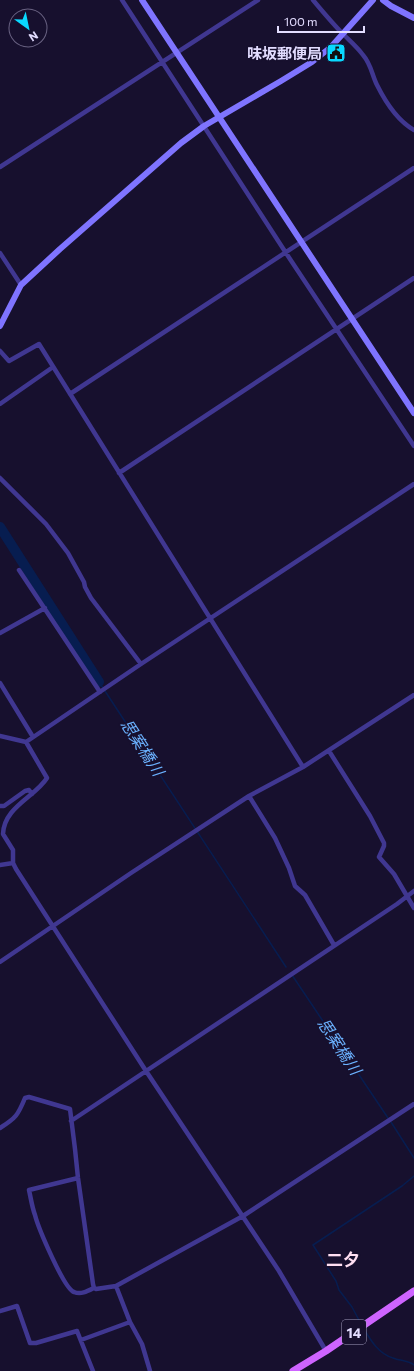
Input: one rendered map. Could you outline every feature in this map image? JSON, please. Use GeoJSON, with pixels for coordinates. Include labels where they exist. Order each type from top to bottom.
{"type":"FeatureCollection","features":[{"type":"Feature","properties":{"kind":"main road","name":"14"},"geometry":{"type":"LineString","coordinates":[[298,1370],[414,1291]]}},
{"type":"Feature","properties":{"kind":"street"},"geometry":{"type":"LineString","coordinates":[[122,0],[286,253],[414,446]]}},
{"type":"Feature","properties":{"kind":"street"},"geometry":{"type":"LineString","coordinates":[[142,0],[414,413]]}},
{"type":"Feature","properties":{"kind":"street"},"geometry":{"type":"LineString","coordinates":[[0,168],[258,0]]}},
{"type":"Feature","properties":{"kind":"street"},"geometry":{"type":"LineString","coordinates":[[313,0],[366,58],[377,85],[397,115],[414,130]]}},
{"type":"Feature","properties":{"kind":"street"},"geometry":{"type":"LineString","coordinates":[[0,326],[21,285],[169,153],[204,126],[312,62],[331,47],[372,0]]}},
{"type":"Feature","properties":{"kind":"street"},"geometry":{"type":"LineString","coordinates":[[383,0],[414,18]]}},
{"type":"Feature","properties":{"kind":"street"},"geometry":{"type":"LineString","coordinates":[[70,394],[414,168]]}},
{"type":"Feature","properties":{"kind":"street"},"geometry":{"type":"LineString","coordinates":[[0,253],[21,285]]}},
{"type":"Feature","properties":{"kind":"street"},"geometry":{"type":"LineString","coordinates":[[119,473],[414,278]]}},
{"type":"Feature","properties":{"kind":"street"},"geometry":{"type":"LineString","coordinates":[[0,351],[8,361],[11,361],[36,344],[39,344],[303,767]]}},
{"type":"Feature","properties":{"kind":"street"},"geometry":{"type":"LineString","coordinates":[[0,404],[53,367]]}},
{"type":"Feature","properties":{"kind":"street"},"geometry":{"type":"LineString","coordinates":[[1,480],[46,524],[68,553],[91,598],[141,664]]}},
{"type":"Feature","properties":{"kind":"street"},"geometry":{"type":"LineString","coordinates":[[26,742],[141,664],[414,484]]}},
{"type":"Feature","properties":{"kind":"street"},"geometry":{"type":"LineString","coordinates":[[19,570],[101,691]]}},
{"type":"Feature","properties":{"kind":"street"},"geometry":{"type":"LineString","coordinates":[[0,633],[44,608]]}},
{"type":"Feature","properties":{"kind":"street"},"geometry":{"type":"LineString","coordinates":[[0,683],[33,737]]}},
{"type":"Feature","properties":{"kind":"street"},"geometry":{"type":"LineString","coordinates":[[0,962],[249,796],[303,767],[414,695]]}},
{"type":"Feature","properties":{"kind":"street"},"geometry":{"type":"LineString","coordinates":[[0,736],[26,742],[47,778],[38,790],[18,805],[9,817],[3,830],[3,834],[13,850],[14,863],[146,1071],[279,1271],[326,1351]]}},
{"type":"Feature","properties":{"kind":"street"},"geometry":{"type":"LineString","coordinates":[[329,751],[370,816],[384,843],[379,857],[394,874],[414,908]]}},
{"type":"Feature","properties":{"kind":"street"},"geometry":{"type":"LineString","coordinates":[[0,806],[4,806],[24,791],[29,790],[32,794]]}},
{"type":"Feature","properties":{"kind":"street"},"geometry":{"type":"LineString","coordinates":[[249,796],[275,838],[295,886],[306,895],[334,945]]}},
{"type":"Feature","properties":{"kind":"street"},"geometry":{"type":"LineString","coordinates":[[0,864],[14,863]]}},
{"type":"Feature","properties":{"kind":"street"},"geometry":{"type":"LineString","coordinates":[[71,1121],[414,891]]}},
{"type":"Feature","properties":{"kind":"street"},"geometry":{"type":"LineString","coordinates":[[0,1128],[15,1118],[20,1111],[25,1098],[29,1097],[70,1109],[92,1284],[94,1288]]}},
{"type":"Feature","properties":{"kind":"street"},"geometry":{"type":"LineString","coordinates":[[78,1178],[29,1190],[35,1216],[43,1238],[66,1285],[74,1292],[81,1293],[87,1292],[94,1288],[116,1286],[243,1216],[414,1104]]}},
{"type":"Feature","properties":{"kind":"street"},"geometry":{"type":"LineString","coordinates":[[116,1286],[130,1322],[142,1344],[150,1371]]}},
{"type":"Feature","properties":{"kind":"street"},"geometry":{"type":"LineString","coordinates":[[0,1311],[17,1306],[30,1343],[36,1343],[75,1330],[78,1332],[93,1371]]}},
{"type":"Feature","properties":{"kind":"street"},"geometry":{"type":"LineString","coordinates":[[81,1340],[130,1322]]}},
{"type":"Feature","properties":{"kind":"waterway","name":"思案橋川"},"geometry":{"type":"LineString","coordinates":[[0,527],[99,682]]}},
{"type":"Feature","properties":{"kind":"waterway","name":"思案橋川"},"geometry":{"type":"LineString","coordinates":[[99,682],[103,688]]}},
{"type":"Feature","properties":{"kind":"waterway","name":"思案橋川"},"geometry":{"type":"LineString","coordinates":[[105,691],[286,967]]}},
{"type":"Feature","properties":{"kind":"waterway","name":"思案橋川"},"geometry":{"type":"LineString","coordinates":[[292,975],[388,1118]]}},
{"type":"Feature","properties":{"kind":"waterway","name":"思案橋川"},"geometry":{"type":"LineString","coordinates":[[391,1122],[414,1158]]}},
{"type":"Feature","properties":{"kind":"waterway"},"geometry":{"type":"LineString","coordinates":[[360,1322],[352,1307],[339,1290],[336,1281],[313,1245],[402,1186],[414,1176]]}},
{"type":"Feature","properties":{"kind":"waterway"},"geometry":{"type":"LineString","coordinates":[[364,1329],[380,1350],[388,1356],[414,1365]]}},
{"type":"Feature","properties":{"kind":"place","name":"味坂郵便局"},"geometry":{"type":"Point","coordinates":[336,53]}},
{"type":"Feature","properties":{"kind":"district","name":"二夕"},"geometry":{"type":"Point","coordinates":[343,1259]}}]}
